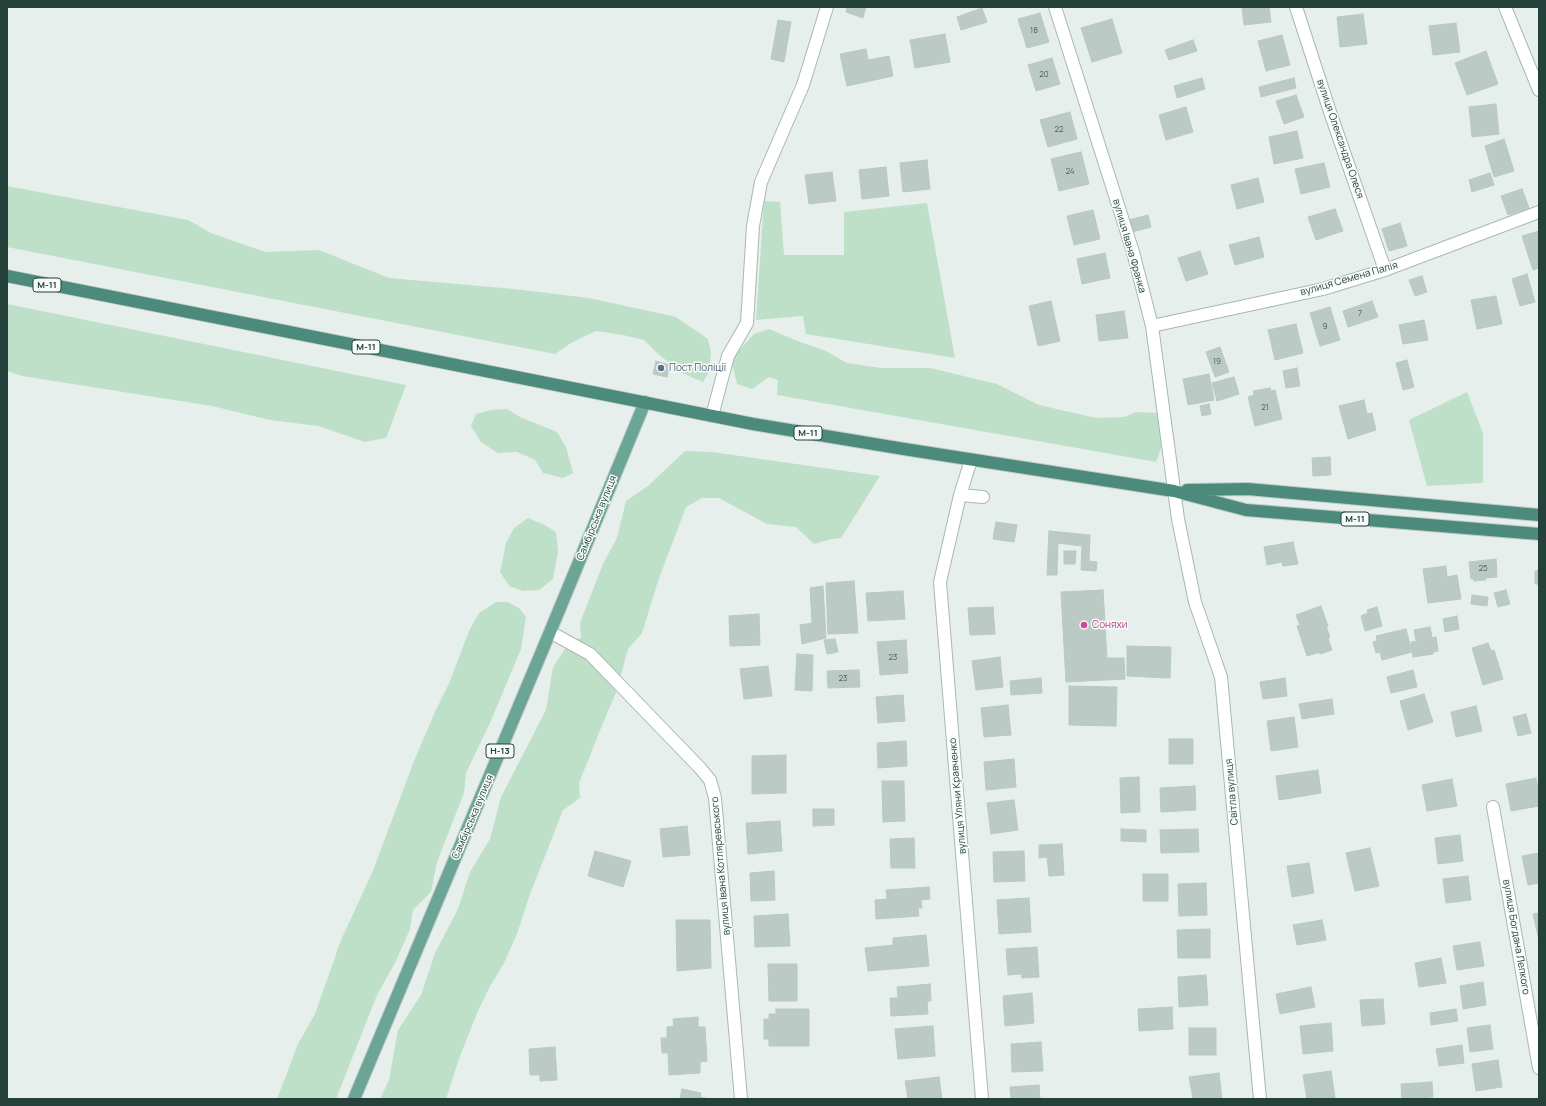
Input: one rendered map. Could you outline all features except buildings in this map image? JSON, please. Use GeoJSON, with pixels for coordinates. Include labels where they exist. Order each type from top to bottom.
{"type":"FeatureCollection","features":[{"type":"Feature","properties":{"kind":"highway","name":"М-11"},"geometry":{"type":"LineString","coordinates":[[7,276],[753,424],[971,460],[1174,491],[1246,510],[1539,534]]}},
{"type":"Feature","properties":{"kind":"highway","name":"М-11"},"geometry":{"type":"LineString","coordinates":[[1174,491],[1248,489],[1539,514]]}},
{"type":"Feature","properties":{"kind":"main road","name":"Самбірська вулиця"},"geometry":{"type":"LineString","coordinates":[[354,1099],[645,402]]}},
{"type":"Feature","properties":{"kind":"street"},"geometry":{"type":"LineString","coordinates":[[712,416],[728,356],[747,322],[753,226],[761,182],[803,85],[827,7]]}},
{"type":"Feature","properties":{"kind":"street","name":"вулиця Івана Франка"},"geometry":{"type":"LineString","coordinates":[[1055,7],[1130,244],[1152,326],[1174,491]]}},
{"type":"Feature","properties":{"kind":"street","name":"вулиця Олександра Олеся"},"geometry":{"type":"LineString","coordinates":[[1296,7],[1330,112],[1385,270]]}},
{"type":"Feature","properties":{"kind":"street"},"geometry":{"type":"LineString","coordinates":[[1505,7],[1539,90]]}},
{"type":"Feature","properties":{"kind":"street","name":"вулиця Семена Палія"},"geometry":{"type":"LineString","coordinates":[[1152,326],[1323,289],[1385,270],[1539,212]]}},
{"type":"Feature","properties":{"kind":"street","name":"вулиця Уляни Кравченко"},"geometry":{"type":"LineString","coordinates":[[971,460],[960,495],[940,582],[982,1099]]}},
{"type":"Feature","properties":{"kind":"street","name":"Світла вулиця"},"geometry":{"type":"LineString","coordinates":[[1174,491],[1178,519],[1195,602],[1221,677],[1260,1099]]}},
{"type":"Feature","properties":{"kind":"street"},"geometry":{"type":"LineString","coordinates":[[960,495],[983,497]]}},
{"type":"Feature","properties":{"kind":"street","name":"вулиця Івана Котляревського"},"geometry":{"type":"LineString","coordinates":[[550,632],[590,654],[710,780],[715,798],[741,1099]]}},
{"type":"Feature","properties":{"kind":"street","name":"вулиця Богдана Лепкого"},"geometry":{"type":"LineString","coordinates":[[1493,806],[1539,1068]]}},
{"type":"Feature","properties":{"kind":"green space"},"geometry":{"type":"Polygon","coordinates":[[[7,186],[188,220],[211,233],[265,252],[319,250],[389,278],[514,289],[589,298],[676,317],[708,339],[711,353],[709,372],[703,382],[682,373],[657,353],[644,340],[623,335],[596,331],[571,343],[555,354],[7,247],[7,186]]]}},
{"type":"Feature","properties":{"kind":"green space"},"geometry":{"type":"Polygon","coordinates":[[[764,201],[780,202],[784,255],[844,255],[844,212],[927,203],[955,358],[806,334],[803,316],[756,320],[764,201]]]}},
{"type":"Feature","properties":{"kind":"green space"},"geometry":{"type":"Polygon","coordinates":[[[7,304],[406,385],[386,438],[365,442],[318,426],[270,420],[212,406],[22,376],[7,371],[7,304]]]}},
{"type":"Feature","properties":{"kind":"green space"},"geometry":{"type":"Polygon","coordinates":[[[769,329],[826,351],[847,363],[881,368],[930,368],[997,384],[1039,405],[1096,418],[1124,417],[1136,412],[1157,413],[1169,427],[1156,462],[777,395],[778,380],[769,377],[752,389],[737,384],[731,359],[754,334],[769,329]]]}},
{"type":"Feature","properties":{"kind":"green space"},"geometry":{"type":"Polygon","coordinates":[[[1467,392],[1483,433],[1483,483],[1427,486],[1409,420],[1467,392]]]}},
{"type":"Feature","properties":{"kind":"green space"},"geometry":{"type":"Polygon","coordinates":[[[507,409],[520,417],[557,432],[566,447],[573,473],[563,478],[543,473],[535,460],[517,452],[498,453],[481,442],[471,426],[476,414],[491,410],[507,409]]]}},
{"type":"Feature","properties":{"kind":"green space"},"geometry":{"type":"Polygon","coordinates":[[[685,451],[712,452],[880,476],[841,538],[814,544],[796,527],[767,524],[719,498],[702,498],[686,507],[658,581],[642,633],[628,649],[616,693],[579,783],[580,798],[563,810],[529,897],[517,934],[504,963],[489,988],[478,1011],[460,1056],[446,1099],[380,1099],[389,1080],[398,1030],[421,995],[435,953],[458,909],[470,872],[490,839],[501,797],[546,710],[553,667],[565,649],[581,637],[580,623],[603,564],[617,538],[626,501],[648,486],[685,451]]]}},
{"type":"Feature","properties":{"kind":"green space"},"geometry":{"type":"Polygon","coordinates":[[[528,518],[545,525],[556,532],[558,552],[553,579],[539,590],[523,591],[509,586],[500,572],[506,543],[514,528],[528,518]]]}},
{"type":"Feature","properties":{"kind":"green space"},"geometry":{"type":"Polygon","coordinates":[[[496,602],[508,602],[519,608],[526,617],[521,649],[490,723],[466,773],[464,793],[437,862],[431,892],[413,910],[410,929],[396,961],[377,995],[336,1099],[277,1099],[298,1044],[315,1014],[341,940],[372,873],[414,761],[450,681],[469,631],[479,613],[496,602]]]}},
{"type":"Feature","properties":{"kind":"place","name":"Пост Поліції"},"geometry":{"type":"Point","coordinates":[661,368]}},
{"type":"Feature","properties":{"kind":"place","name":"Соняхи"},"geometry":{"type":"Point","coordinates":[1084,625]}}]}
